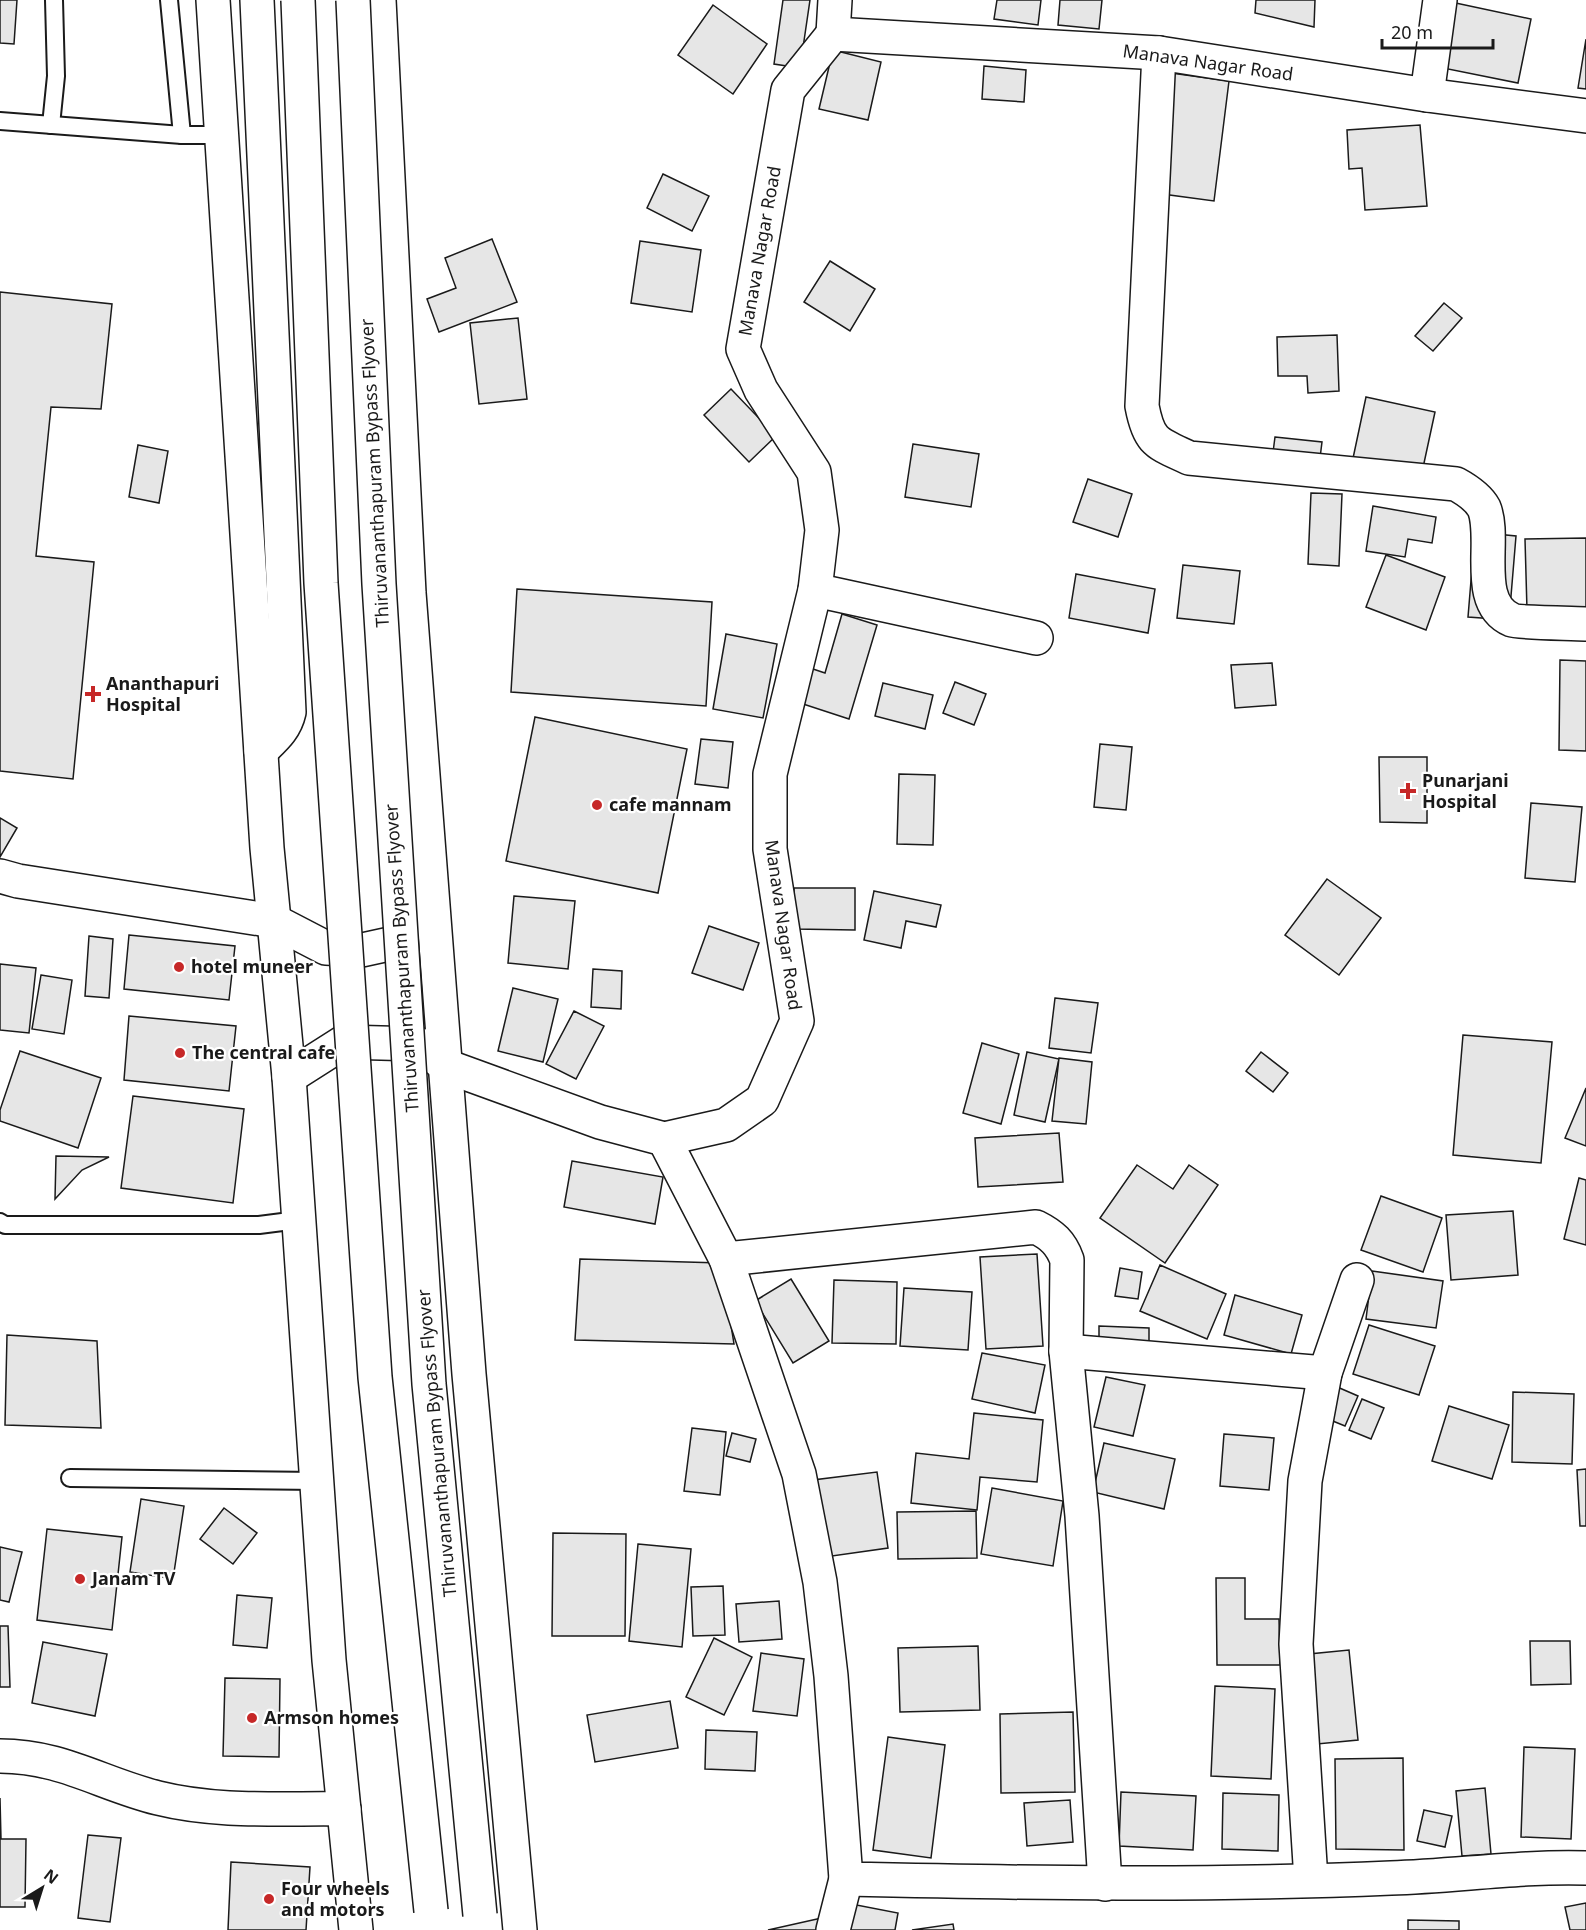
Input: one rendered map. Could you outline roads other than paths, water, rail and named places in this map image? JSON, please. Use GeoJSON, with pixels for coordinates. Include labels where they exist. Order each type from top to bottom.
{"type":"FeatureCollection","features":[{"type":"Feature","properties":{"kind":"main road"},"geometry":{"type":"LineString","coordinates":[[213,0],[261,751],[289,1077],[329,1660],[356,1930]]}},
{"type":"Feature","properties":{"kind":"main road"},"geometry":{"type":"LineString","coordinates":[[257,0],[289,712],[287,723],[261,751]]}},
{"type":"Feature","properties":{"kind":"main road"},"geometry":{"type":"LineString","coordinates":[[298,0],[321,583],[374,1365],[431,1911]]}},
{"type":"Feature","properties":{"kind":"main road","name":"Thiruvananthapuram Bypass Flyover"},"geometry":{"type":"LineString","coordinates":[[353,0],[379,584],[429,1384],[480,1915]]}},
{"type":"Feature","properties":{"kind":"main road"},"geometry":{"type":"LineString","coordinates":[[379,0],[409,593],[468,1362],[520,1930]]}},
{"type":"Feature","properties":{"kind":"main road"},"geometry":{"type":"LineString","coordinates":[[833,34],[835,0]]}},
{"type":"Feature","properties":{"kind":"main road"},"geometry":{"type":"LineString","coordinates":[[1427,95],[1440,0]]}},
{"type":"Feature","properties":{"kind":"main road","name":"Manava Nagar Road"},"geometry":{"type":"LineString","coordinates":[[664,1139],[726,1125],[762,1100],[797,1021],[770,849],[771,774],[815,590],[822,530],[814,472],[761,390],[743,349],[788,90],[833,34],[1160,53],[1427,95],[1586,116]]}},
{"type":"Feature","properties":{"kind":"main road"},"geometry":{"type":"LineString","coordinates":[[1160,53],[1142,406],[1147,430],[1162,446],[1190,458],[1456,484],[1473,494],[1484,509],[1488,576],[1492,598],[1499,612],[1514,621],[1586,624]]}},
{"type":"Feature","properties":{"kind":"main road"},"geometry":{"type":"LineString","coordinates":[[815,590],[1036,638]]}},
{"type":"Feature","properties":{"kind":"main road"},"geometry":{"type":"LineString","coordinates":[[0,876],[274,921],[326,948],[362,950],[394,943],[432,893]]}},
{"type":"Feature","properties":{"kind":"main road"},"geometry":{"type":"LineString","coordinates":[[289,1077],[344,1042],[418,1044],[446,1066],[600,1122],[664,1139],[726,1259],[799,1474],[820,1582],[831,1676],[846,1880],[833,1930]]}},
{"type":"Feature","properties":{"kind":"main road"},"geometry":{"type":"LineString","coordinates":[[726,1259],[1036,1227],[1051,1234],[1063,1248],[1066,1260],[1066,1351],[1082,1516],[1105,1884]]}},
{"type":"Feature","properties":{"kind":"main road"},"geometry":{"type":"LineString","coordinates":[[1311,1880],[1296,1644],[1305,1481],[1325,1373],[1357,1280]]}},
{"type":"Feature","properties":{"kind":"main road"},"geometry":{"type":"LineString","coordinates":[[1066,1351],[1325,1373]]}},
{"type":"Feature","properties":{"kind":"main road"},"geometry":{"type":"LineString","coordinates":[[0,1756],[22,1756],[60,1763],[156,1798],[200,1807],[344,1809]]}},
{"type":"Feature","properties":{"kind":"main road"},"geometry":{"type":"LineString","coordinates":[[846,1880],[1105,1884],[1393,1878],[1536,1867],[1586,1868]]}},
{"type":"Feature","properties":{"kind":"lane"},"geometry":{"type":"LineString","coordinates":[[51,125],[56,76],[54,0]]}},
{"type":"Feature","properties":{"kind":"lane"},"geometry":{"type":"LineString","coordinates":[[169,0],[182,135]]}},
{"type":"Feature","properties":{"kind":"lane"},"geometry":{"type":"LineString","coordinates":[[0,122],[182,135],[221,135]]}},
{"type":"Feature","properties":{"kind":"lane"},"geometry":{"type":"LineString","coordinates":[[0,1222],[5,1225],[259,1225],[298,1220]]}},
{"type":"Feature","properties":{"kind":"lane"},"geometry":{"type":"LineString","coordinates":[[70,1478],[317,1481]]}},
{"type":"Feature","properties":{"kind":"place","name":"Ananthapuri Hospital"},"geometry":{"type":"Point","coordinates":[93,694]}},
{"type":"Feature","properties":{"kind":"place","name":"Punarjani Hospital"},"geometry":{"type":"Point","coordinates":[1408,791]}},
{"type":"Feature","properties":{"kind":"place","name":"cafe mannam"},"geometry":{"type":"Point","coordinates":[597,805]}},
{"type":"Feature","properties":{"kind":"place","name":"hotel muneer"},"geometry":{"type":"Point","coordinates":[179,967]}},
{"type":"Feature","properties":{"kind":"place","name":"The central cafe"},"geometry":{"type":"Point","coordinates":[180,1053]}},
{"type":"Feature","properties":{"kind":"place","name":"Janam TV"},"geometry":{"type":"Point","coordinates":[80,1579]}},
{"type":"Feature","properties":{"kind":"place","name":"Armson homes"},"geometry":{"type":"Point","coordinates":[252,1718]}},
{"type":"Feature","properties":{"kind":"place","name":"Four wheels and motors"},"geometry":{"type":"Point","coordinates":[269,1899]}}]}
